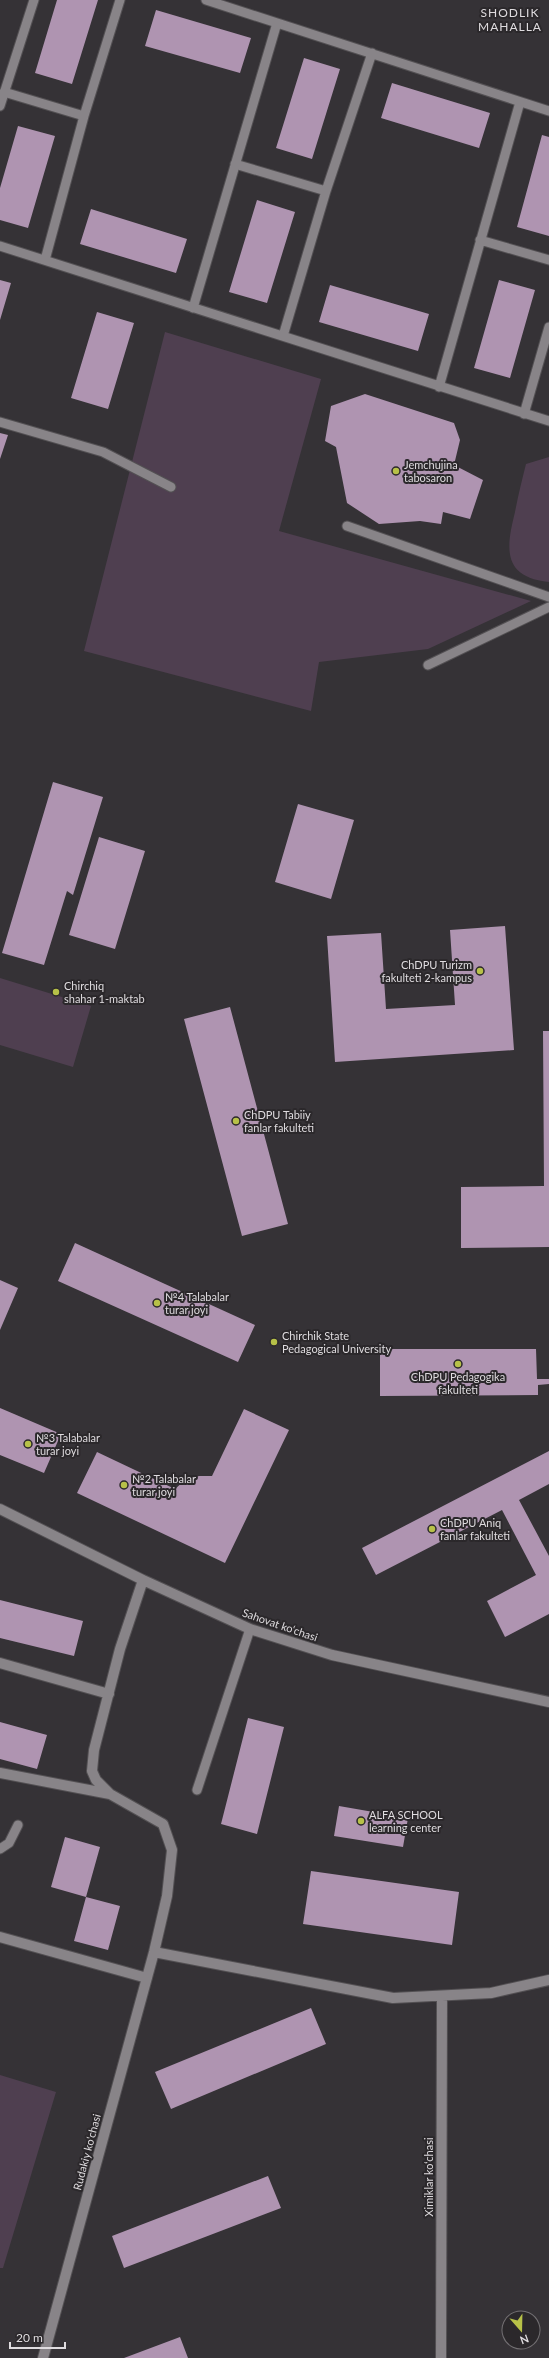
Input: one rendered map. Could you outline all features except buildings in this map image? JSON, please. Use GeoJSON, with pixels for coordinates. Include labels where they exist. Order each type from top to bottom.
{"type":"FeatureCollection","features":[{"type":"Feature","properties":{"kind":"street","name":"Sahovat ko‘chasi"},"geometry":{"type":"LineString","coordinates":[[0,1509],[143,1580],[250,1629],[332,1655],[549,1702]]}},
{"type":"Feature","properties":{"kind":"street"},"geometry":{"type":"LineString","coordinates":[[110,1794],[96,1780],[91,1761],[120,1649],[143,1580]]}},
{"type":"Feature","properties":{"kind":"street"},"geometry":{"type":"LineString","coordinates":[[0,1663],[109,1694]]}},
{"type":"Feature","properties":{"kind":"street"},"geometry":{"type":"LineString","coordinates":[[0,1773],[110,1794]]}},
{"type":"Feature","properties":{"kind":"street","name":"Rudakiy ko‘chasi"},"geometry":{"type":"LineString","coordinates":[[43,2358],[154,1952],[172,1866],[172,1850],[164,1824],[110,1794]]}},
{"type":"Feature","properties":{"kind":"street"},"geometry":{"type":"LineString","coordinates":[[0,1937],[146,1978]]}},
{"type":"Feature","properties":{"kind":"street"},"geometry":{"type":"LineString","coordinates":[[154,1952],[393,1998],[442,1997],[491,1993],[549,1980]]}},
{"type":"Feature","properties":{"kind":"street","name":"Ximiklar ko‘chasi"},"geometry":{"type":"LineString","coordinates":[[441,2358],[442,1997]]}},
{"type":"Feature","properties":{"kind":"lane"},"geometry":{"type":"LineString","coordinates":[[0,106],[34,0]]}},
{"type":"Feature","properties":{"kind":"lane"},"geometry":{"type":"LineString","coordinates":[[45,260],[84,116],[120,0]]}},
{"type":"Feature","properties":{"kind":"lane"},"geometry":{"type":"LineString","coordinates":[[206,0],[549,111]]}},
{"type":"Feature","properties":{"kind":"lane"},"geometry":{"type":"LineString","coordinates":[[193,308],[277,23]]}},
{"type":"Feature","properties":{"kind":"lane"},"geometry":{"type":"LineString","coordinates":[[283,336],[326,191],[372,53]]}},
{"type":"Feature","properties":{"kind":"lane"},"geometry":{"type":"LineString","coordinates":[[4,92],[84,116]]}},
{"type":"Feature","properties":{"kind":"lane"},"geometry":{"type":"LineString","coordinates":[[439,387],[520,102]]}},
{"type":"Feature","properties":{"kind":"lane"},"geometry":{"type":"LineString","coordinates":[[235,164],[326,191]]}},
{"type":"Feature","properties":{"kind":"lane"},"geometry":{"type":"LineString","coordinates":[[480,240],[549,260]]}},
{"type":"Feature","properties":{"kind":"lane"},"geometry":{"type":"LineString","coordinates":[[0,246],[549,421]]}},
{"type":"Feature","properties":{"kind":"lane"},"geometry":{"type":"LineString","coordinates":[[524,414],[549,327]]}},
{"type":"Feature","properties":{"kind":"lane"},"geometry":{"type":"LineString","coordinates":[[0,422],[103,452],[171,487]]}},
{"type":"Feature","properties":{"kind":"lane"},"geometry":{"type":"LineString","coordinates":[[347,526],[549,597]]}},
{"type":"Feature","properties":{"kind":"lane"},"geometry":{"type":"LineString","coordinates":[[428,665],[549,607]]}},
{"type":"Feature","properties":{"kind":"lane"},"geometry":{"type":"LineString","coordinates":[[197,1790],[250,1629]]}},
{"type":"Feature","properties":{"kind":"lane"},"geometry":{"type":"LineString","coordinates":[[0,1849],[9,1844],[18,1825]]}},
{"type":"Feature","properties":{"kind":"shaded area"},"geometry":{"type":"Polygon","coordinates":[[[165,332],[321,379],[279,531],[531,601],[428,649],[319,662],[311,711],[84,651],[165,332]]]}},
{"type":"Feature","properties":{"kind":"shaded area"},"geometry":{"type":"Polygon","coordinates":[[[549,457],[549,582],[534,579],[523,574],[515,567],[511,559],[509,549],[512,525],[526,464],[549,457]]]}},
{"type":"Feature","properties":{"kind":"shaded area"},"geometry":{"type":"Polygon","coordinates":[[[0,978],[91,1006],[73,1067],[0,1045],[0,978]]]}},
{"type":"Feature","properties":{"kind":"shaded area"},"geometry":{"type":"Polygon","coordinates":[[[0,2075],[56,2092],[3,2268],[0,2268],[0,2075]]]}},
{"type":"Feature","properties":{"kind":"place","name":"Jemchujina tabosaron"},"geometry":{"type":"Point","coordinates":[396,471]}},
{"type":"Feature","properties":{"kind":"place","name":"ChDPU Turizm fakulteti 2-kampus"},"geometry":{"type":"Point","coordinates":[480,971]}},
{"type":"Feature","properties":{"kind":"place","name":"Chirchiq shahar 1-maktab"},"geometry":{"type":"Point","coordinates":[56,992]}},
{"type":"Feature","properties":{"kind":"place","name":"ChDPU Tabiiy fanlar fakulteti"},"geometry":{"type":"Point","coordinates":[236,1121]}},
{"type":"Feature","properties":{"kind":"place","name":"№4 Talabalar turar joyi"},"geometry":{"type":"Point","coordinates":[157,1303]}},
{"type":"Feature","properties":{"kind":"place","name":"Chirchik State Pedagogical University"},"geometry":{"type":"Point","coordinates":[274,1342]}},
{"type":"Feature","properties":{"kind":"place","name":"ChDPU Pedagogika fakulteti"},"geometry":{"type":"Point","coordinates":[458,1364]}},
{"type":"Feature","properties":{"kind":"place","name":"№3 Talabalar turar joyi"},"geometry":{"type":"Point","coordinates":[28,1444]}},
{"type":"Feature","properties":{"kind":"place","name":"№2 Talabalar turar joyi"},"geometry":{"type":"Point","coordinates":[124,1485]}},
{"type":"Feature","properties":{"kind":"place","name":"ChDPU Aniq fanlar fakulteti"},"geometry":{"type":"Point","coordinates":[432,1529]}},
{"type":"Feature","properties":{"kind":"place","name":"ALFA SCHOOL learning center"},"geometry":{"type":"Point","coordinates":[361,1821]}},
{"type":"Feature","properties":{"kind":"district","name":"SHODLIK MAHALLA"},"geometry":{"type":"Point","coordinates":[510,20]}}]}
